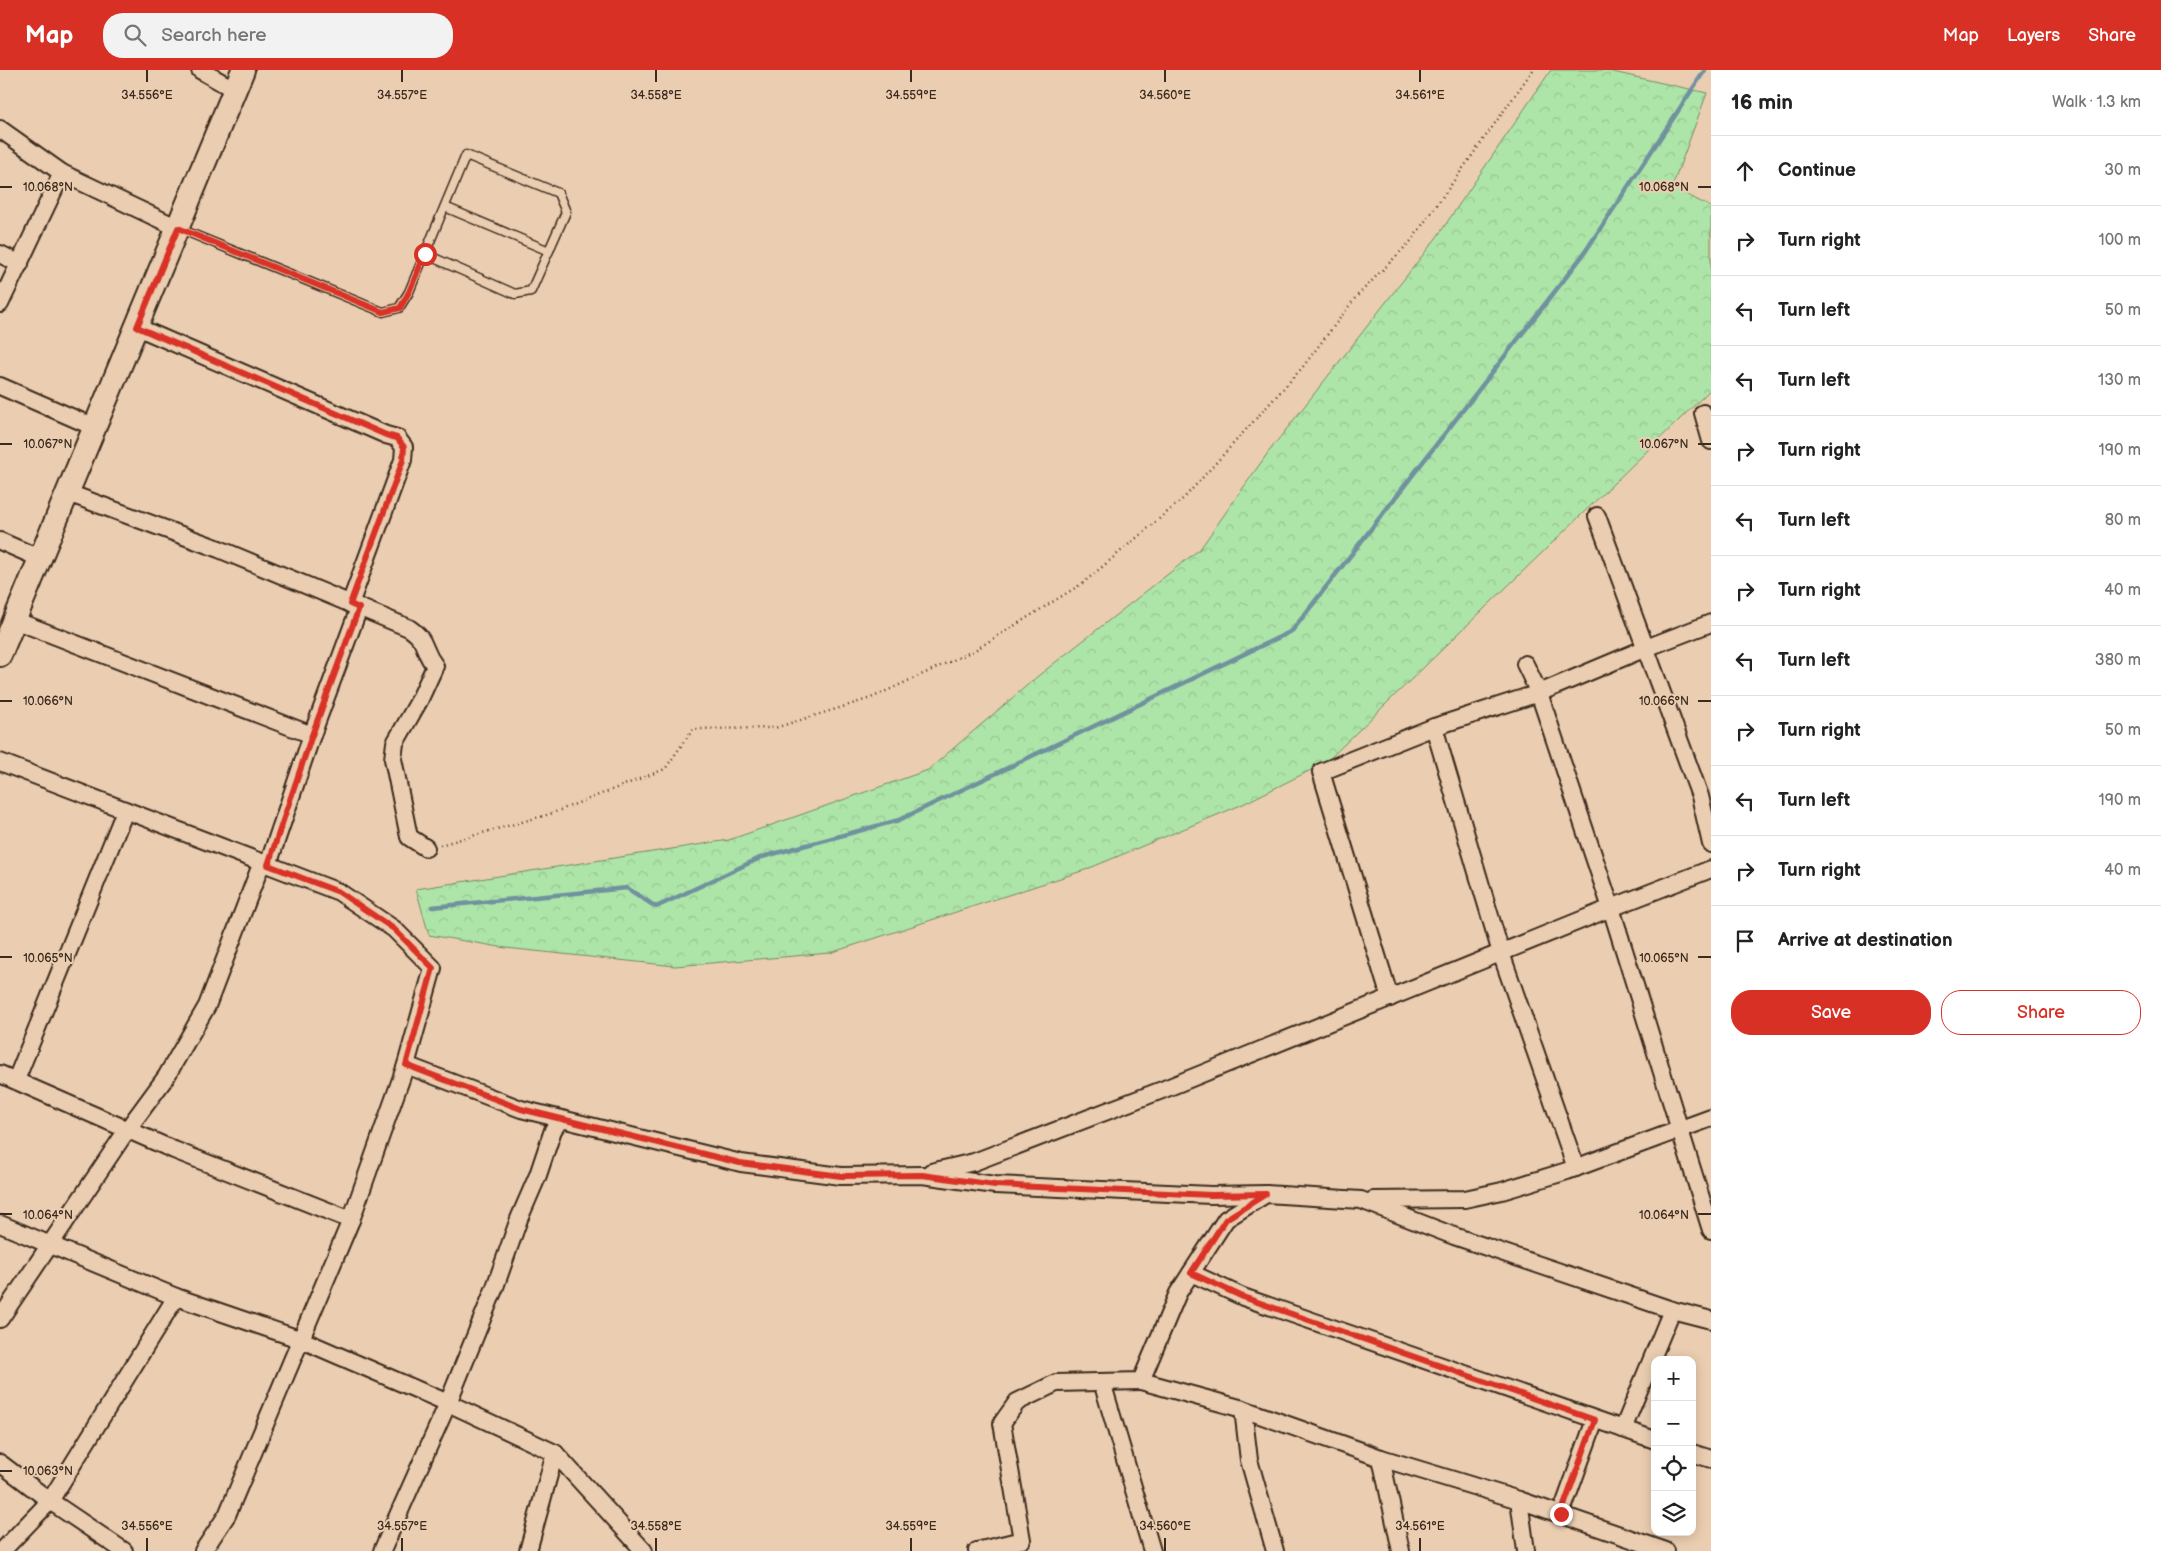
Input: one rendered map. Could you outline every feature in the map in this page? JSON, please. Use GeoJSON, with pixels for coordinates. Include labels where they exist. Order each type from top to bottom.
{"type":"FeatureCollection","features":[{"type":"Feature","properties":{"kind":"street"},"geometry":{"type":"LineString","coordinates":[[0,655],[239,80],[200,70]]}},
{"type":"Feature","properties":{"kind":"street"},"geometry":{"type":"LineString","coordinates":[[0,129],[62,173],[178,228]]}},
{"type":"Feature","properties":{"kind":"street"},"geometry":{"type":"LineString","coordinates":[[0,304],[62,173]]}},
{"type":"Feature","properties":{"kind":"street"},"geometry":{"type":"LineString","coordinates":[[0,254],[20,264]]}},
{"type":"Feature","properties":{"kind":"street"},"geometry":{"type":"LineString","coordinates":[[0,1319],[127,1130],[166,1077],[207,1006],[265,863],[312,735],[403,460],[404,447],[397,438],[137,327]]}},
{"type":"Feature","properties":{"kind":"street"},"geometry":{"type":"LineString","coordinates":[[0,386],[94,427]]}},
{"type":"Feature","properties":{"kind":"street"},"geometry":{"type":"LineString","coordinates":[[1703,413],[1711,441]]}},
{"type":"Feature","properties":{"kind":"street"},"geometry":{"type":"LineString","coordinates":[[68,493],[219,549],[409,628],[418,634],[424,641],[428,658],[435,666],[419,701],[395,743],[393,758],[409,837],[426,848]]}},
{"type":"Feature","properties":{"kind":"street"},"geometry":{"type":"LineString","coordinates":[[1597,516],[1700,796],[1711,844]]}},
{"type":"Feature","properties":{"kind":"street"},"geometry":{"type":"LineString","coordinates":[[0,541],[39,558]]}},
{"type":"Feature","properties":{"kind":"street"},"geometry":{"type":"LineString","coordinates":[[14,620],[312,735]]}},
{"type":"Feature","properties":{"kind":"street"},"geometry":{"type":"LineString","coordinates":[[1390,998],[1321,772],[1434,727],[1538,693],[1711,623]]}},
{"type":"Feature","properties":{"kind":"street"},"geometry":{"type":"LineString","coordinates":[[1525,664],[1538,693],[1611,908],[1711,1230]]}},
{"type":"Feature","properties":{"kind":"street"},"geometry":{"type":"LineString","coordinates":[[1434,727],[1501,953],[1576,1168]]}},
{"type":"Feature","properties":{"kind":"street"},"geometry":{"type":"LineString","coordinates":[[0,762],[339,892],[394,929],[433,968],[406,1065],[351,1220],[227,1515],[203,1551]]}},
{"type":"Feature","properties":{"kind":"street"},"geometry":{"type":"LineString","coordinates":[[16,1080],[125,811]]}},
{"type":"Feature","properties":{"kind":"street"},"geometry":{"type":"LineString","coordinates":[[922,1175],[974,1162],[1162,1090],[1611,908],[1711,870]]}},
{"type":"Feature","properties":{"kind":"street"},"geometry":{"type":"LineString","coordinates":[[406,1065],[521,1109],[740,1163],[841,1176],[922,1175],[995,1185],[1211,1195],[1266,1194],[1361,1200],[1466,1199],[1502,1191],[1576,1168],[1711,1118]]}},
{"type":"Feature","properties":{"kind":"street"},"geometry":{"type":"LineString","coordinates":[[0,1074],[127,1130],[351,1220]]}},
{"type":"Feature","properties":{"kind":"street"},"geometry":{"type":"LineString","coordinates":[[382,1551],[448,1403],[495,1287],[554,1130],[560,1120]]}},
{"type":"Feature","properties":{"kind":"street"},"geometry":{"type":"LineString","coordinates":[[1141,1381],[1178,1293],[1226,1219],[1266,1194]]}},
{"type":"Feature","properties":{"kind":"street"},"geometry":{"type":"LineString","coordinates":[[1361,1200],[1454,1236],[1672,1310],[1711,1320]]}},
{"type":"Feature","properties":{"kind":"street"},"geometry":{"type":"LineString","coordinates":[[0,1224],[176,1297],[302,1340],[448,1403],[555,1453],[644,1551]]}},
{"type":"Feature","properties":{"kind":"street"},"geometry":{"type":"LineString","coordinates":[[1191,1273],[1243,1297],[1651,1439]]}},
{"type":"Feature","properties":{"kind":"street"},"geometry":{"type":"LineString","coordinates":[[2,1551],[50,1501],[176,1297]]}},
{"type":"Feature","properties":{"kind":"street"},"geometry":{"type":"LineString","coordinates":[[1623,1429],[1672,1310]]}},
{"type":"Feature","properties":{"kind":"street"},"geometry":{"type":"LineString","coordinates":[[977,1551],[1024,1545],[1002,1423],[1017,1402],[1056,1384],[1141,1381],[1243,1409],[1381,1458],[1561,1514],[1644,1547],[1666,1551]]}},
{"type":"Feature","properties":{"kind":"street"},"geometry":{"type":"LineString","coordinates":[[1102,1382],[1152,1551]]}},
{"type":"Feature","properties":{"kind":"street"},"geometry":{"type":"LineString","coordinates":[[1243,1409],[1249,1460],[1275,1551]]}},
{"type":"Feature","properties":{"kind":"street"},"geometry":{"type":"LineString","coordinates":[[1561,1514],[1595,1420]]}},
{"type":"Feature","properties":{"kind":"street"},"geometry":{"type":"LineString","coordinates":[[528,1551],[555,1453]]}},
{"type":"Feature","properties":{"kind":"street"},"geometry":{"type":"LineString","coordinates":[[1696,1454],[1711,1459]]}},
{"type":"Feature","properties":{"kind":"street"},"geometry":{"type":"LineString","coordinates":[[1381,1458],[1401,1551]]}},
{"type":"Feature","properties":{"kind":"street"},"geometry":{"type":"LineString","coordinates":[[0,1464],[50,1501],[124,1551]]}},
{"type":"Feature","properties":{"kind":"street"},"geometry":{"type":"LineString","coordinates":[[1519,1500],[1526,1551]]}},
{"type":"Feature","properties":{"kind":"lane"},"geometry":{"type":"LineString","coordinates":[[178,228],[383,312],[400,308],[409,292],[466,155],[558,193],[566,212],[531,291],[514,294],[425,254]]}},
{"type":"Feature","properties":{"kind":"lane"},"geometry":{"type":"LineString","coordinates":[[444,207],[549,251]]}},
{"type":"Feature","properties":{"kind":"path"},"geometry":{"type":"LineString","coordinates":[[426,848],[463,840],[550,814],[666,769],[693,728],[775,728],[871,698],[976,650],[1083,583],[1184,498],[1302,368],[1356,297],[1411,241],[1533,70]]}},
{"type":"Feature","properties":{"kind":"green space"},"geometry":{"type":"Polygon","coordinates":[[[1551,70],[1604,70],[1707,93],[1672,187],[1711,207],[1711,389],[1325,763],[1241,805],[1085,870],[830,953],[675,966],[506,948],[429,935],[416,889],[729,840],[928,770],[1038,676],[1200,549],[1267,454],[1437,237],[1551,70]]]}},
{"type":"Feature","properties":{"kind":"waterway"},"geometry":{"type":"LineString","coordinates":[[432,907],[627,888],[656,907],[762,857],[899,820],[1292,631],[1583,255],[1705,70]]}},
{"type":"Feature","properties":{"kind":"route"},"geometry":{"type":"LineString","coordinates":[[425,254],[400,308],[383,312],[178,228],[137,327],[386,435],[397,438],[404,447],[403,460],[350,604],[359,608],[312,735],[268,865],[339,892],[394,929],[433,968],[406,1065],[521,1109],[740,1163],[841,1176],[922,1175],[995,1185],[1211,1195],[1266,1194],[1226,1219],[1191,1273],[1243,1297],[1595,1420],[1561,1514]]}}]}
